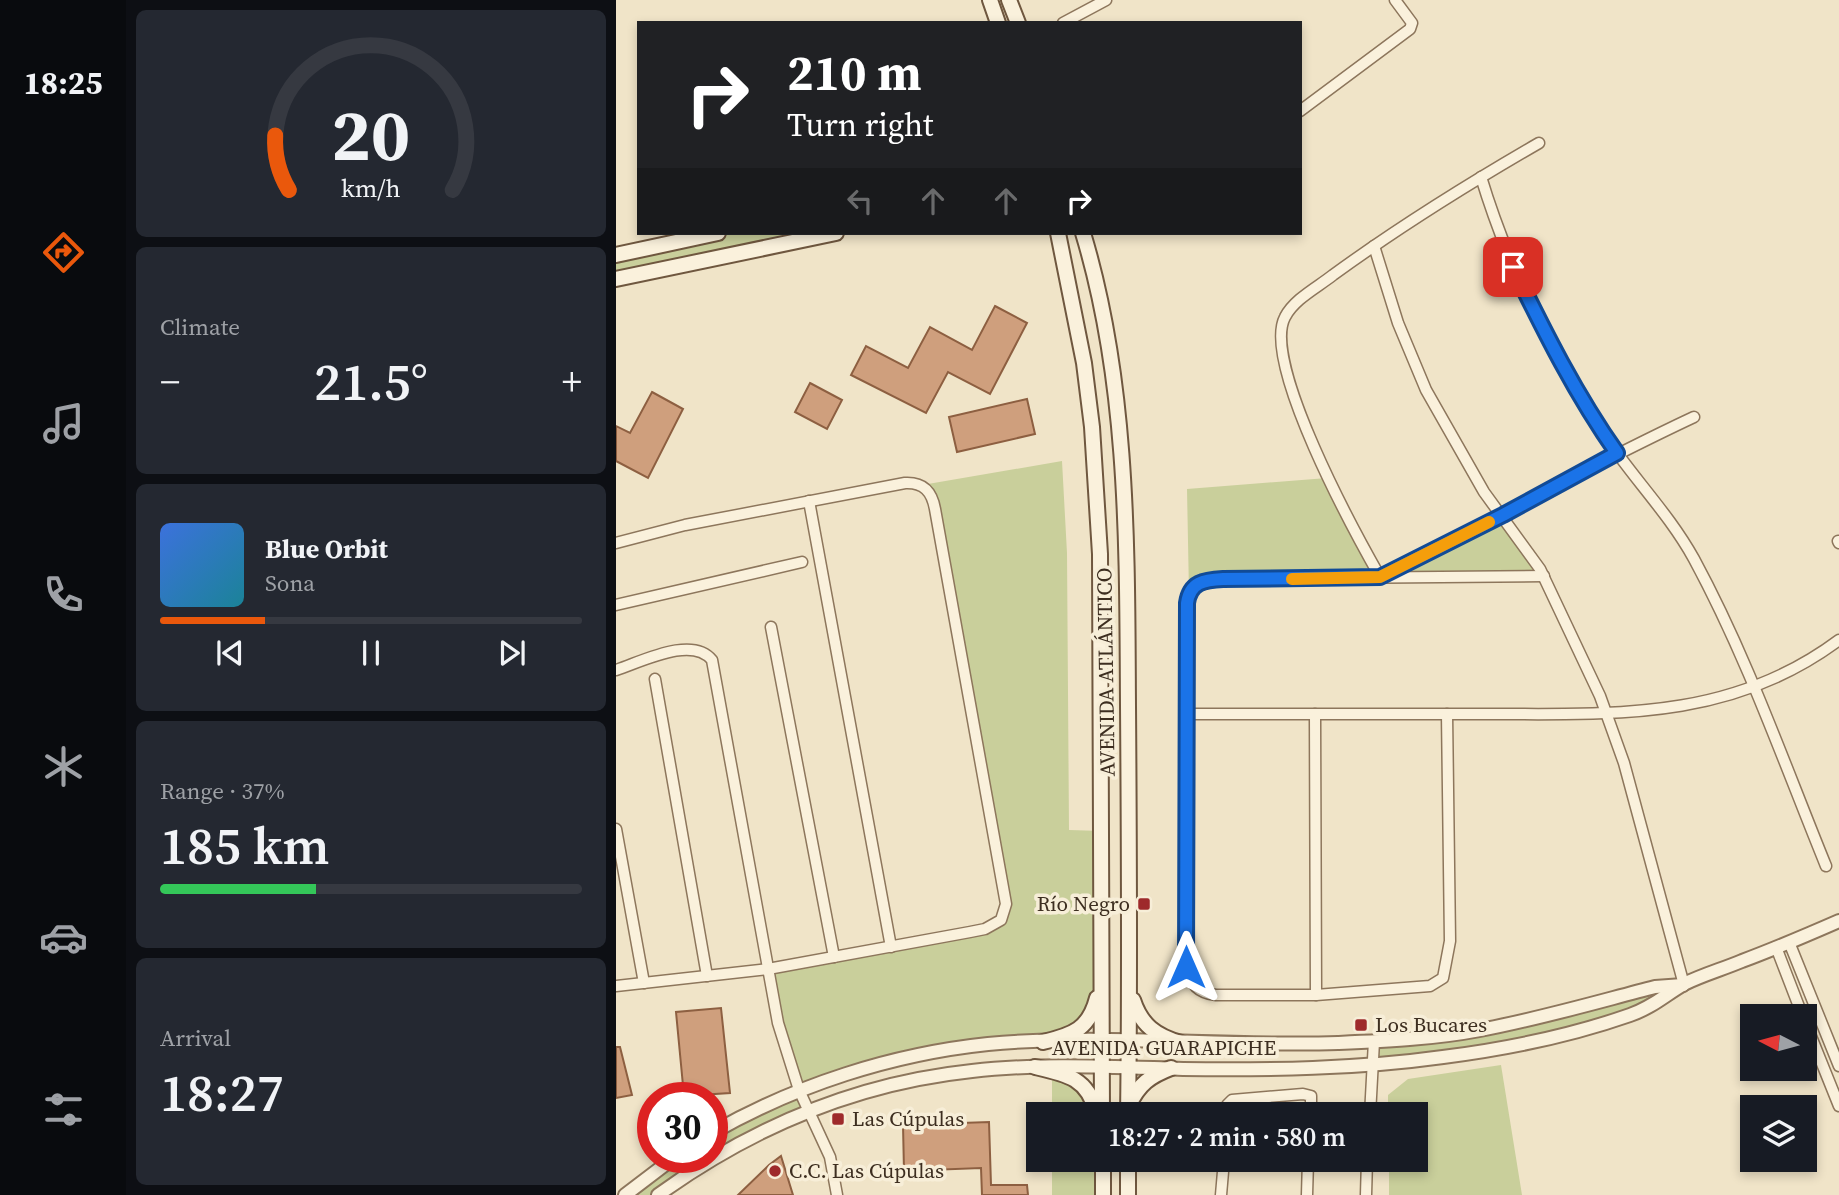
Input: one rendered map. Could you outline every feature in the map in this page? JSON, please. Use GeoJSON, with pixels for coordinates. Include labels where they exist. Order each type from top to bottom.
{"type":"FeatureCollection","features":[{"type":"Feature","properties":{"kind":"main road"},"geometry":{"type":"LineString","coordinates":[[990,0],[997,21]]}},
{"type":"Feature","properties":{"kind":"main road"},"geometry":{"type":"LineString","coordinates":[[1009,0],[1017,21]]}},
{"type":"Feature","properties":{"kind":"main road"},"geometry":{"type":"LineString","coordinates":[[616,255],[709,235]]}},
{"type":"Feature","properties":{"kind":"main road"},"geometry":{"type":"LineString","coordinates":[[616,279],[826,235]]}},
{"type":"Feature","properties":{"kind":"main road","name":"AVENIDA ATLÁNTICO"},"geometry":{"type":"LineString","coordinates":[[1058,235],[1084,363],[1098,507],[1101,643],[1100,1102]]}},
{"type":"Feature","properties":{"kind":"main road","name":"AVENIDA ATLÁNTICO"},"geometry":{"type":"LineString","coordinates":[[1083,235],[1110,358],[1123,492],[1127,603],[1128,1102]]}},
{"type":"Feature","properties":{"kind":"main road"},"geometry":{"type":"LineString","coordinates":[[1129,978],[1134,1003],[1142,1020],[1160,1037],[1181,1043]]}},
{"type":"Feature","properties":{"kind":"main road"},"geometry":{"type":"LineString","coordinates":[[1043,1042],[1067,1035],[1087,1023],[1093,1014],[1101,979]]}},
{"type":"Feature","properties":{"kind":"main road"},"geometry":{"type":"LineString","coordinates":[[1035,1068],[1063,1074],[1076,1080],[1087,1089],[1094,1102]]}},
{"type":"Feature","properties":{"kind":"main road"},"geometry":{"type":"LineString","coordinates":[[1132,1102],[1143,1083],[1171,1068]]}},
{"type":"Feature","properties":{"kind":"main road"},"geometry":{"type":"LineString","coordinates":[[1103,1172],[1103,1195]]}},
{"type":"Feature","properties":{"kind":"main road"},"geometry":{"type":"LineString","coordinates":[[1128,1172],[1128,1195]]}},
{"type":"Feature","properties":{"kind":"street"},"geometry":{"type":"LineString","coordinates":[[1067,21],[1106,0]]}},
{"type":"Feature","properties":{"kind":"street"},"geometry":{"type":"LineString","coordinates":[[1302,110],[1410,29],[1412,23],[1395,0]]}},
{"type":"Feature","properties":{"kind":"street"},"geometry":{"type":"LineString","coordinates":[[1380,577],[1333,490],[1310,438],[1286,365],[1281,334],[1285,317],[1306,296],[1374,246],[1539,143]]}},
{"type":"Feature","properties":{"kind":"street"},"geometry":{"type":"LineString","coordinates":[[1481,177],[1507,254],[1532,307],[1601,430],[1670,520],[1689,552],[1755,687],[1826,866]]}},
{"type":"Feature","properties":{"kind":"street"},"geometry":{"type":"LineString","coordinates":[[1374,246],[1398,323],[1426,390],[1484,492],[1544,576],[1608,714],[1628,775],[1684,985]]}},
{"type":"Feature","properties":{"kind":"street"},"geometry":{"type":"LineString","coordinates":[[1380,577],[1617,453],[1694,417]]}},
{"type":"Feature","properties":{"kind":"street"},"geometry":{"type":"LineString","coordinates":[[616,543],[685,525],[915,482],[929,492],[935,509],[1006,904],[1001,920],[985,929],[768,969],[616,986]]}},
{"type":"Feature","properties":{"kind":"street"},"geometry":{"type":"LineString","coordinates":[[809,501],[891,947]]}},
{"type":"Feature","properties":{"kind":"street"},"geometry":{"type":"LineString","coordinates":[[616,605],[802,562]]}},
{"type":"Feature","properties":{"kind":"street"},"geometry":{"type":"LineString","coordinates":[[1447,714],[1450,941],[1443,978],[1430,986],[1316,995],[1216,995],[1199,990],[1189,978],[1186,967],[1189,593],[1198,583],[1223,579],[1544,576]]}},
{"type":"Feature","properties":{"kind":"street"},"geometry":{"type":"LineString","coordinates":[[771,627],[834,957]]}},
{"type":"Feature","properties":{"kind":"street"},"geometry":{"type":"LineString","coordinates":[[1186,714],[1608,714],[1667,708],[1755,687],[1790,672],[1839,640]]}},
{"type":"Feature","properties":{"kind":"street"},"geometry":{"type":"LineString","coordinates":[[616,670],[684,649],[702,651],[712,660],[778,1023],[799,1090],[830,1157],[837,1195]]}},
{"type":"Feature","properties":{"kind":"street"},"geometry":{"type":"LineString","coordinates":[[655,679],[707,976]]}},
{"type":"Feature","properties":{"kind":"street"},"geometry":{"type":"LineString","coordinates":[[1315,714],[1316,995]]}},
{"type":"Feature","properties":{"kind":"street"},"geometry":{"type":"LineString","coordinates":[[616,829],[644,983]]}},
{"type":"Feature","properties":{"kind":"street","name":"AVENIDA GUARAPICHE"},"geometry":{"type":"LineString","coordinates":[[658,1195],[715,1156],[809,1110],[934,1076],[972,1070],[1035,1068],[1314,1067],[1443,1057],[1529,1042],[1630,1015],[1657,1004],[1684,985],[1839,920]]}},
{"type":"Feature","properties":{"kind":"street"},"geometry":{"type":"LineString","coordinates":[[1789,942],[1839,1065],[1825,1070]]}},
{"type":"Feature","properties":{"kind":"street"},"geometry":{"type":"LineString","coordinates":[[1776,947],[1798,1004]]}},
{"type":"Feature","properties":{"kind":"street","name":"AVENIDA GUARAPICHE"},"geometry":{"type":"LineString","coordinates":[[728,1125],[799,1090],[836,1078],[941,1051],[988,1044],[1101,1041],[1251,1045],[1374,1041],[1479,1030],[1655,986],[1684,985]]}},
{"type":"Feature","properties":{"kind":"street"},"geometry":{"type":"LineString","coordinates":[[1371,1102],[1374,1041]]}},
{"type":"Feature","properties":{"kind":"street"},"geometry":{"type":"LineString","coordinates":[[1817,1050],[1839,1106]]}},
{"type":"Feature","properties":{"kind":"street"},"geometry":{"type":"LineString","coordinates":[[1230,1102],[1308,1094],[1311,1102]]}},
{"type":"Feature","properties":{"kind":"street"},"geometry":{"type":"LineString","coordinates":[[1221,1195],[1223,1172]]}},
{"type":"Feature","properties":{"kind":"street"},"geometry":{"type":"LineString","coordinates":[[1307,1195],[1308,1172]]}},
{"type":"Feature","properties":{"kind":"street"},"geometry":{"type":"LineString","coordinates":[[1366,1195],[1367,1172]]}},
{"type":"Feature","properties":{"kind":"street"},"geometry":{"type":"LineString","coordinates":[[625,1195],[654,1173]]}},
{"type":"Feature","properties":{"kind":"green space"},"geometry":{"type":"Polygon","coordinates":[[[709,235],[826,235],[616,279],[616,255],[709,235]]]}},
{"type":"Feature","properties":{"kind":"green space"},"geometry":{"type":"Polygon","coordinates":[[[1062,461],[1067,553],[1069,830],[1102,831],[1101,979],[1078,1030],[952,1049],[800,1090],[809,1110],[728,1156],[728,1125],[799,1090],[768,969],[970,932],[1005,914],[933,500],[922,485],[1062,461]]]}},
{"type":"Feature","properties":{"kind":"green space"},"geometry":{"type":"Polygon","coordinates":[[[1327,478],[1380,577],[1503,515],[1544,576],[1206,580],[1189,593],[1187,489],[1327,478]]]}},
{"type":"Feature","properties":{"kind":"green space"},"geometry":{"type":"Polygon","coordinates":[[[1684,985],[1657,1004],[1529,1042],[1373,1064],[1374,1041],[1411,1039],[1684,985]]]}},
{"type":"Feature","properties":{"kind":"green space"},"geometry":{"type":"Polygon","coordinates":[[[1501,1065],[1522,1195],[1389,1195],[1389,1172],[1428,1172],[1428,1102],[1388,1102],[1388,1095],[1408,1079],[1501,1065]]]}},
{"type":"Feature","properties":{"kind":"green space"},"geometry":{"type":"Polygon","coordinates":[[[1052,1071],[1076,1080],[1089,1102],[1052,1102],[1052,1071]]]}},
{"type":"Feature","properties":{"kind":"green space"},"geometry":{"type":"Polygon","coordinates":[[[1052,1172],[1103,1172],[1103,1195],[1052,1195],[1052,1172]]]}},
{"type":"Feature","properties":{"kind":"green space"},"geometry":{"type":"Polygon","coordinates":[[[654,1173],[697,1173],[658,1195],[625,1195],[654,1173]]]}},
{"type":"Feature","properties":{"kind":"building"},"geometry":{"type":"Polygon","coordinates":[[[995,306],[1027,323],[990,394],[948,372],[926,413],[851,375],[866,346],[908,368],[930,327],[972,350],[995,306]]]}},
{"type":"Feature","properties":{"kind":"building"},"geometry":{"type":"Polygon","coordinates":[[[810,383],[842,400],[827,429],[795,412],[810,383]]]}},
{"type":"Feature","properties":{"kind":"building"},"geometry":{"type":"Polygon","coordinates":[[[652,392],[683,409],[648,478],[616,461],[616,426],[630,433],[652,392]]]}},
{"type":"Feature","properties":{"kind":"building"},"geometry":{"type":"Polygon","coordinates":[[[1027,399],[1035,434],[957,452],[949,417],[1027,399]]]}},
{"type":"Feature","properties":{"kind":"building"},"geometry":{"type":"Polygon","coordinates":[[[721,1008],[730,1093],[728,1082],[683,1082],[676,1012],[721,1008]]]}},
{"type":"Feature","properties":{"kind":"building"},"geometry":{"type":"Polygon","coordinates":[[[616,1047],[620,1047],[632,1095],[616,1098],[616,1047]]]}},
{"type":"Feature","properties":{"kind":"building"},"geometry":{"type":"Polygon","coordinates":[[[989,1122],[991,1185],[1027,1185],[1028,1195],[982,1195],[981,1168],[904,1171],[903,1125],[989,1122]]]}},
{"type":"Feature","properties":{"kind":"building","name":"C.C. Las Cúpulas"},"geometry":{"type":"Polygon","coordinates":[[[781,1156],[793,1195],[738,1195],[769,1165],[781,1156]]]}},
{"type":"Feature","properties":{"kind":"slow traffic"},"geometry":{"type":"LineString","coordinates":[[1292,579],[1380,577],[1489,522]]}},
{"type":"Feature","properties":{"kind":"place","name":"Río Negro"},"geometry":{"type":"Point","coordinates":[1144,904]}},
{"type":"Feature","properties":{"kind":"place","name":"Los Bucares"},"geometry":{"type":"Point","coordinates":[1361,1025]}},
{"type":"Feature","properties":{"kind":"place","name":"Las Cúpulas"},"geometry":{"type":"Point","coordinates":[838,1119]}},
{"type":"Feature","properties":{"kind":"place","name":"C.C. Las Cúpulas"},"geometry":{"type":"Point","coordinates":[775,1171]}},
{"type":"Feature","properties":{"kind":"route"},"geometry":{"type":"LineString","coordinates":[[1186,967],[1187,603],[1193,587],[1206,580],[1223,579],[1380,577],[1617,453],[1553,347],[1513,267]]}}]}
